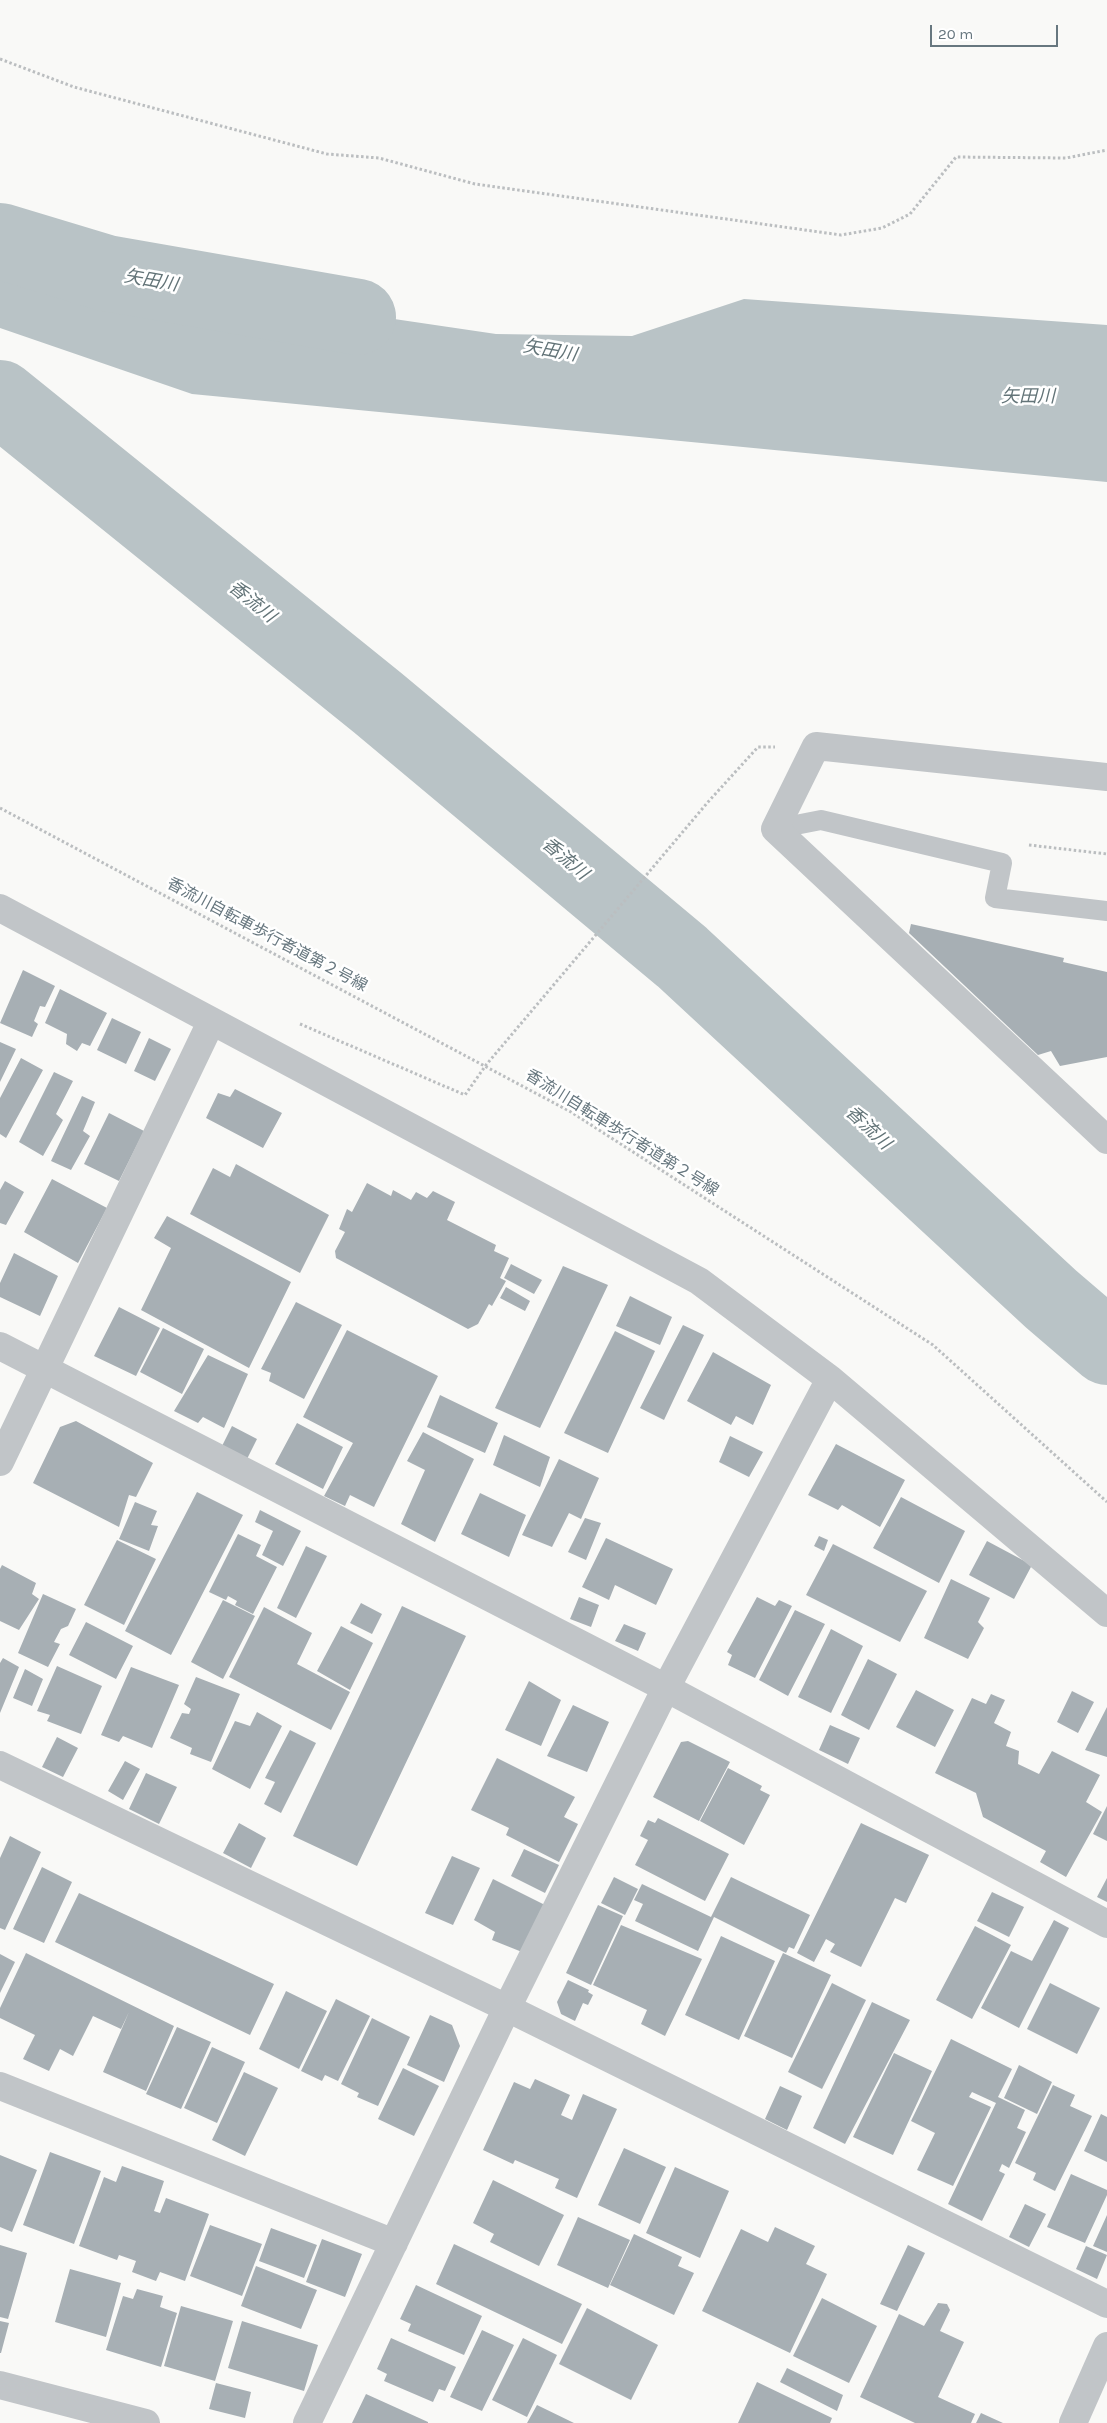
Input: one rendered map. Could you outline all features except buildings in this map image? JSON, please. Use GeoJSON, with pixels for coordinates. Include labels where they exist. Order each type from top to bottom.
{"type":"FeatureCollection","features":[{"type":"Feature","properties":{"kind":"street"},"geometry":{"type":"LineString","coordinates":[[1107,777],[816,746],[775,829],[1107,1140]]}},
{"type":"Feature","properties":{"kind":"street"},"geometry":{"type":"LineString","coordinates":[[0,908],[699,1281],[830,1379],[1107,1613]]}},
{"type":"Feature","properties":{"kind":"street"},"geometry":{"type":"LineString","coordinates":[[0,1462],[211,1022]]}},
{"type":"Feature","properties":{"kind":"street"},"geometry":{"type":"LineString","coordinates":[[0,1346],[666,1688],[1107,1924]]}},
{"type":"Feature","properties":{"kind":"street"},"geometry":{"type":"LineString","coordinates":[[307,2423],[506,2008],[666,1688],[830,1379]]}},
{"type":"Feature","properties":{"kind":"street"},"geometry":{"type":"LineString","coordinates":[[0,1765],[506,2008],[1107,2304]]}},
{"type":"Feature","properties":{"kind":"street"},"geometry":{"type":"LineString","coordinates":[[0,2086],[394,2243]]}},
{"type":"Feature","properties":{"kind":"street"},"geometry":{"type":"LineString","coordinates":[[1073,2423],[1107,2346]]}},
{"type":"Feature","properties":{"kind":"street"},"geometry":{"type":"LineString","coordinates":[[0,2385],[146,2423]]}},
{"type":"Feature","properties":{"kind":"lane"},"geometry":{"type":"LineString","coordinates":[[775,829],[822,820],[1002,863],[995,898],[1107,911]]}},
{"type":"Feature","properties":{"kind":"path"},"geometry":{"type":"LineString","coordinates":[[0,59],[74,87],[327,154],[379,158],[475,184],[841,235],[882,228],[910,214],[956,157],[1066,158],[1107,150]]}},
{"type":"Feature","properties":{"kind":"path"},"geometry":{"type":"LineString","coordinates":[[293,1021],[465,1095],[486,1065],[708,802],[758,747],[816,746]]}},
{"type":"Feature","properties":{"kind":"path","name":"香流川自転車歩行者道第２号線"},"geometry":{"type":"LineString","coordinates":[[0,808],[486,1065],[571,1112],[932,1345],[1107,1502]]}},
{"type":"Feature","properties":{"kind":"water","name":"矢田川"},"geometry":{"type":"Polygon","coordinates":[[[0,232],[143,282],[496,334],[632,336],[744,299],[1107,325],[1107,482],[192,394],[0,328],[0,232]]]}},
{"type":"Feature","properties":{"kind":"waterway","name":"矢田川"},"geometry":{"type":"LineString","coordinates":[[0,241],[106,273],[358,317]]}},
{"type":"Feature","properties":{"kind":"waterway","name":"香流川"},"geometry":{"type":"LineString","coordinates":[[0,398],[378,703],[682,957],[1051,1299],[1107,1347]]}}]}
